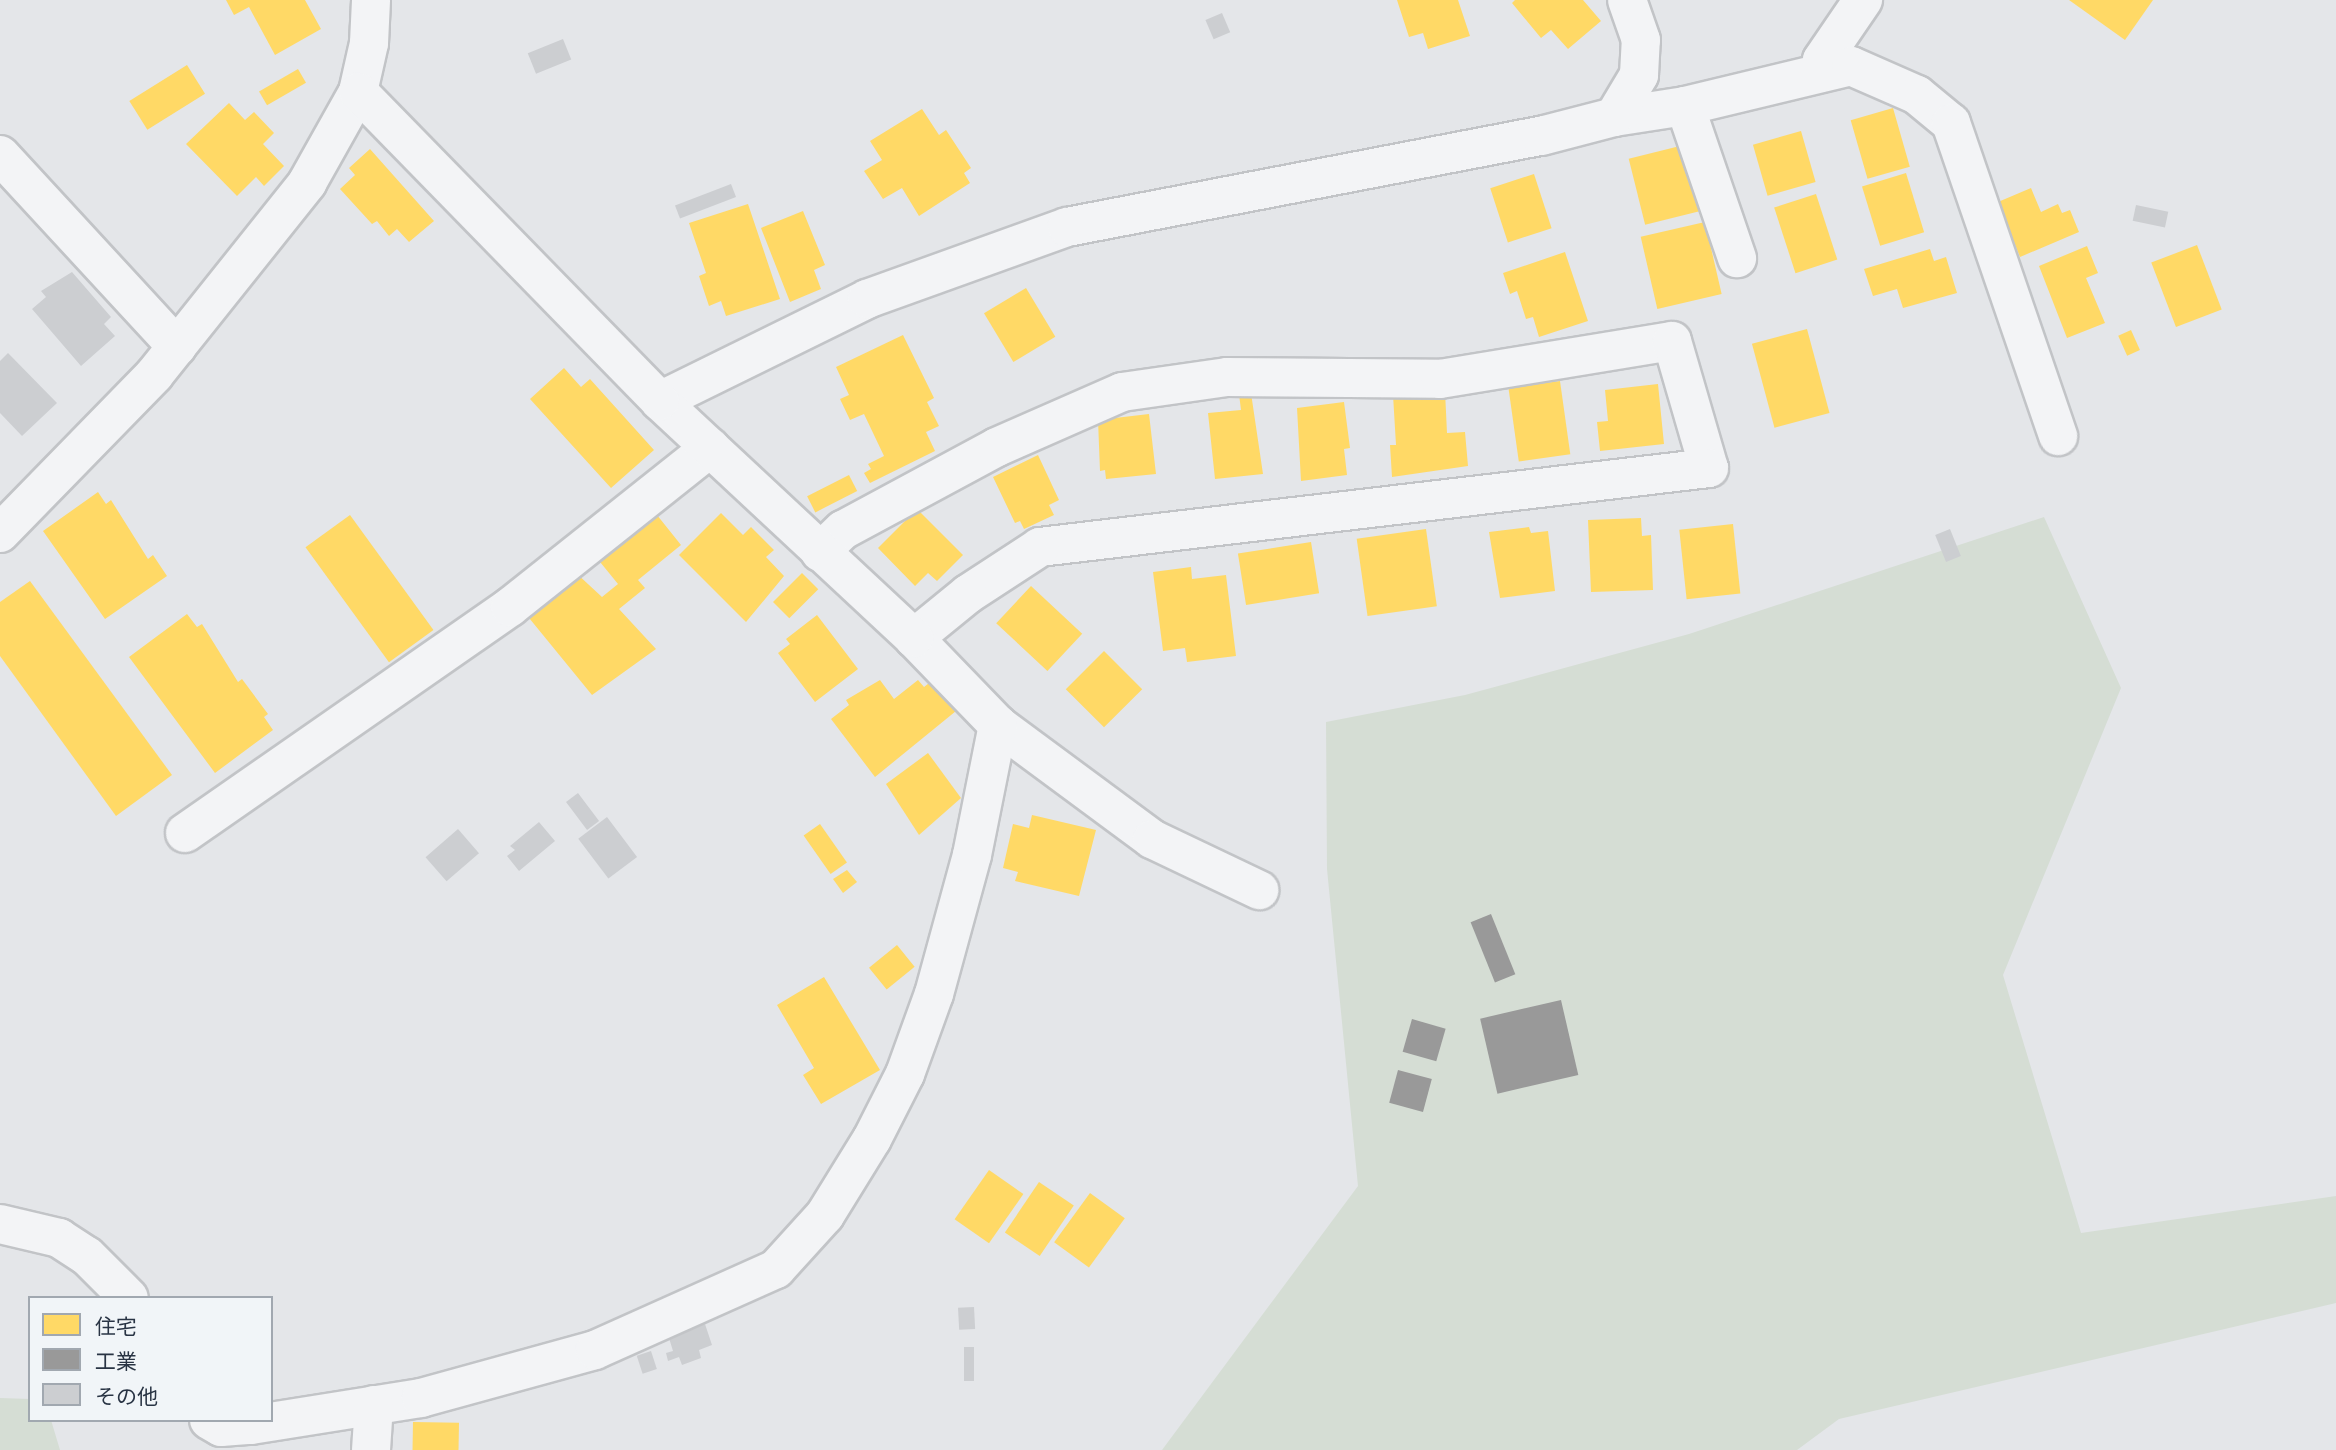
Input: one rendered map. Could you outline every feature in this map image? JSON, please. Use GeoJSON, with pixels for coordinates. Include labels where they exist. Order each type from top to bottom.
{"type":"FeatureCollection","features":[{"type":"Feature","properties":{"kind":"street"},"geometry":{"type":"LineString","coordinates":[[0,533],[104,430],[177,347],[307,183],[358,92],[369,43],[371,0]]}},
{"type":"Feature","properties":{"kind":"street"},"geometry":{"type":"LineString","coordinates":[[1614,117],[1639,75],[1642,40],[1627,0]]}},
{"type":"Feature","properties":{"kind":"street"},"geometry":{"type":"LineString","coordinates":[[1821,73],[1822,60],[1863,0]]}},
{"type":"Feature","properties":{"kind":"street"},"geometry":{"type":"LineString","coordinates":[[660,401],[867,299],[1067,227],[1541,136],[1614,117],[1685,106],[1851,66],[1917,95],[1951,123],[2058,436]]}},
{"type":"Feature","properties":{"kind":"street"},"geometry":{"type":"LineString","coordinates":[[358,92],[660,401],[914,638],[998,725],[1152,839],[1259,890]]}},
{"type":"Feature","properties":{"kind":"street"},"geometry":{"type":"LineString","coordinates":[[1685,106],[1737,258]]}},
{"type":"Feature","properties":{"kind":"street"},"geometry":{"type":"LineString","coordinates":[[0,155],[177,347]]}},
{"type":"Feature","properties":{"kind":"street"},"geometry":{"type":"LineString","coordinates":[[820,552],[843,530],[997,447],[1122,393],[1227,377],[1440,379],[1672,341],[1709,468],[1040,547],[968,594],[914,638]]}},
{"type":"Feature","properties":{"kind":"street"},"geometry":{"type":"LineString","coordinates":[[185,833],[510,607],[710,448]]}},
{"type":"Feature","properties":{"kind":"street"},"geometry":{"type":"LineString","coordinates":[[273,1421],[421,1398],[595,1350],[776,1269],[825,1215],[872,1139],[905,1074],[934,993],[969,867],[998,725]]}},
{"type":"Feature","properties":{"kind":"street"},"geometry":{"type":"LineString","coordinates":[[0,1224],[59,1238],[87,1256],[127,1296]]}},
{"type":"Feature","properties":{"kind":"street"},"geometry":{"type":"LineString","coordinates":[[371,1450],[374,1405]]}},
{"type":"Feature","properties":{"kind":"street"},"geometry":{"type":"LineString","coordinates":[[212,1422],[221,1427],[269,1422]]}},
{"type":"Feature","properties":{"kind":"shaded area"},"geometry":{"type":"Polygon","coordinates":[[[2044,517],[2121,688],[2003,975],[2081,1233],[2336,1196],[2336,1303],[1839,1419],[1797,1450],[1162,1450],[1358,1186],[1327,869],[1326,722],[1465,695],[1689,634],[2044,517]]]}},
{"type":"Feature","properties":{"kind":"shaded area"},"geometry":{"type":"Polygon","coordinates":[[[0,1398],[28,1399],[28,1422],[52,1422],[60,1450],[0,1450],[0,1398]]]}},
{"type":"Feature","properties":{"kind":"building: 住宅"},"geometry":{"type":"Polygon","coordinates":[[[226,0],[305,0],[321,29],[275,55],[249,7],[234,15],[226,0]]]}},
{"type":"Feature","properties":{"kind":"building: 住宅"},"geometry":{"type":"Polygon","coordinates":[[[1397,0],[1458,0],[1470,36],[1428,49],[1423,33],[1409,37],[1397,0]]]}},
{"type":"Feature","properties":{"kind":"building: 住宅"},"geometry":{"type":"Polygon","coordinates":[[[1515,0],[1583,0],[1601,21],[1568,49],[1551,30],[1541,38],[1512,3],[1515,0]]]}},
{"type":"Feature","properties":{"kind":"building: 住宅"},"geometry":{"type":"Polygon","coordinates":[[[2069,0],[2153,0],[2125,40],[2069,0]]]}},
{"type":"Feature","properties":{"kind":"building: 住宅"},"geometry":{"type":"Polygon","coordinates":[[[187,65],[205,94],[147,130],[129,101],[187,65]]]}},
{"type":"Feature","properties":{"kind":"building: 住宅"},"geometry":{"type":"Polygon","coordinates":[[[298,69],[306,83],[267,105],[259,92],[298,69]]]}},
{"type":"Feature","properties":{"kind":"building: 住宅"},"geometry":{"type":"Polygon","coordinates":[[[229,103],[245,120],[254,112],[274,133],[263,144],[284,166],[264,186],[256,177],[237,196],[186,144],[229,103]]]}},
{"type":"Feature","properties":{"kind":"building: 住宅"},"geometry":{"type":"Polygon","coordinates":[[[1893,108],[1910,167],[1868,179],[1851,120],[1893,108]]]}},
{"type":"Feature","properties":{"kind":"building: 住宅"},"geometry":{"type":"Polygon","coordinates":[[[922,109],[939,135],[946,130],[971,168],[964,173],[970,183],[919,216],[902,188],[883,199],[864,171],[882,160],[870,141],[922,109]]]}},
{"type":"Feature","properties":{"kind":"building: 住宅"},"geometry":{"type":"Polygon","coordinates":[[[1801,131],[1816,182],[1768,196],[1753,145],[1801,131]]]}},
{"type":"Feature","properties":{"kind":"building: 住宅"},"geometry":{"type":"Polygon","coordinates":[[[1684,145],[1700,211],[1645,225],[1629,159],[1684,145]]]}},
{"type":"Feature","properties":{"kind":"building: 住宅"},"geometry":{"type":"Polygon","coordinates":[[[370,149],[434,221],[409,242],[397,229],[389,236],[377,221],[372,224],[340,189],[355,175],[349,168],[370,149]]]}},
{"type":"Feature","properties":{"kind":"building: 住宅"},"geometry":{"type":"Polygon","coordinates":[[[1906,173],[1924,232],[1880,246],[1862,186],[1906,173]]]}},
{"type":"Feature","properties":{"kind":"building: 住宅"},"geometry":{"type":"Polygon","coordinates":[[[1534,174],[1552,228],[1508,242],[1490,188],[1534,174]]]}},
{"type":"Feature","properties":{"kind":"building: 住宅"},"geometry":{"type":"Polygon","coordinates":[[[2031,188],[2041,212],[2058,204],[2062,213],[2070,210],[2079,232],[2020,257],[1998,202],[2031,188]]]}},
{"type":"Feature","properties":{"kind":"building: 住宅"},"geometry":{"type":"Polygon","coordinates":[[[1816,194],[1837,260],[1795,273],[1774,208],[1816,194]]]}},
{"type":"Feature","properties":{"kind":"building: 住宅"},"geometry":{"type":"Polygon","coordinates":[[[748,204],[780,299],[726,316],[721,301],[709,306],[699,276],[706,273],[689,223],[748,204]]]}},
{"type":"Feature","properties":{"kind":"building: 住宅"},"geometry":{"type":"Polygon","coordinates":[[[803,211],[825,265],[814,270],[821,289],[790,302],[761,228],[803,211]]]}},
{"type":"Feature","properties":{"kind":"building: 住宅"},"geometry":{"type":"Polygon","coordinates":[[[1705,222],[1722,294],[1657,309],[1641,237],[1705,222]]]}},
{"type":"Feature","properties":{"kind":"building: 住宅"},"geometry":{"type":"Polygon","coordinates":[[[2197,245],[2222,309],[2176,327],[2151,263],[2197,245]]]}},
{"type":"Feature","properties":{"kind":"building: 住宅"},"geometry":{"type":"Polygon","coordinates":[[[2087,246],[2098,273],[2086,278],[2105,323],[2067,338],[2039,266],[2087,246]]]}},
{"type":"Feature","properties":{"kind":"building: 住宅"},"geometry":{"type":"Polygon","coordinates":[[[1930,249],[1934,261],[1946,257],[1957,293],[1903,308],[1897,289],[1873,296],[1864,269],[1930,249]]]}},
{"type":"Feature","properties":{"kind":"building: 住宅"},"geometry":{"type":"Polygon","coordinates":[[[1565,252],[1588,321],[1539,337],[1533,317],[1526,319],[1517,291],[1510,294],[1503,273],[1565,252]]]}},
{"type":"Feature","properties":{"kind":"building: 住宅"},"geometry":{"type":"Polygon","coordinates":[[[1026,288],[1055,337],[1013,362],[984,313],[1026,288]]]}},
{"type":"Feature","properties":{"kind":"building: 住宅"},"geometry":{"type":"Polygon","coordinates":[[[1807,329],[1830,413],[1774,428],[1752,344],[1807,329]]]}},
{"type":"Feature","properties":{"kind":"building: 住宅"},"geometry":{"type":"Polygon","coordinates":[[[2131,330],[2140,350],[2127,356],[2118,336],[2131,330]]]}},
{"type":"Feature","properties":{"kind":"building: 住宅"},"geometry":{"type":"Polygon","coordinates":[[[903,335],[934,398],[927,402],[939,426],[926,432],[935,451],[870,483],[864,473],[871,469],[868,464],[884,456],[864,414],[850,420],[840,399],[849,395],[836,367],[903,335]]]}},
{"type":"Feature","properties":{"kind":"building: 住宅"},"geometry":{"type":"Polygon","coordinates":[[[564,368],[581,387],[590,379],[654,450],[611,488],[530,399],[564,368]]]}},
{"type":"Feature","properties":{"kind":"building: 住宅"},"geometry":{"type":"Polygon","coordinates":[[[1560,381],[1570,454],[1519,462],[1509,388],[1560,381]]]}},
{"type":"Feature","properties":{"kind":"building: 住宅"},"geometry":{"type":"Polygon","coordinates":[[[1658,384],[1664,444],[1600,451],[1597,422],[1608,421],[1605,390],[1658,384]]]}},
{"type":"Feature","properties":{"kind":"building: 住宅"},"geometry":{"type":"Polygon","coordinates":[[[1445,391],[1447,433],[1465,432],[1468,466],[1392,477],[1390,445],[1396,445],[1393,395],[1445,391]]]}},
{"type":"Feature","properties":{"kind":"building: 住宅"},"geometry":{"type":"Polygon","coordinates":[[[1251,393],[1263,474],[1215,479],[1208,413],[1241,410],[1239,394],[1251,393]]]}},
{"type":"Feature","properties":{"kind":"building: 住宅"},"geometry":{"type":"Polygon","coordinates":[[[1344,402],[1350,448],[1344,449],[1347,475],[1301,481],[1297,408],[1344,402]]]}},
{"type":"Feature","properties":{"kind":"building: 住宅"},"geometry":{"type":"Polygon","coordinates":[[[1149,414],[1156,474],[1106,479],[1105,470],[1100,471],[1098,420],[1149,414]]]}},
{"type":"Feature","properties":{"kind":"building: 住宅"},"geometry":{"type":"Polygon","coordinates":[[[1038,455],[1059,500],[1049,505],[1054,515],[1024,529],[1020,521],[1015,523],[993,477],[1038,455]]]}},
{"type":"Feature","properties":{"kind":"building: 住宅"},"geometry":{"type":"Polygon","coordinates":[[[849,475],[857,491],[815,512],[807,496],[849,475]]]}},
{"type":"Feature","properties":{"kind":"building: 住宅"},"geometry":{"type":"Polygon","coordinates":[[[98,492],[106,504],[111,500],[148,559],[153,555],[167,576],[105,619],[43,531],[98,492]]]}},
{"type":"Feature","properties":{"kind":"building: 住宅"},"geometry":{"type":"Polygon","coordinates":[[[917,509],[963,555],[937,581],[928,573],[915,586],[878,548],[917,509]]]}},
{"type":"Feature","properties":{"kind":"building: 住宅"},"geometry":{"type":"Polygon","coordinates":[[[653,510],[681,545],[638,580],[645,588],[619,609],[656,649],[592,695],[525,613],[575,572],[602,597],[618,584],[596,557],[653,510]]]}},
{"type":"Feature","properties":{"kind":"building: 住宅"},"geometry":{"type":"Polygon","coordinates":[[[721,513],[743,535],[751,527],[774,550],[766,557],[784,576],[746,622],[679,555],[721,513]]]}},
{"type":"Feature","properties":{"kind":"building: 住宅"},"geometry":{"type":"Polygon","coordinates":[[[350,515],[433,630],[389,662],[306,547],[350,515]]]}},
{"type":"Feature","properties":{"kind":"building: 住宅"},"geometry":{"type":"Polygon","coordinates":[[[1641,518],[1642,536],[1651,535],[1653,590],[1591,592],[1588,520],[1641,518]]]}},
{"type":"Feature","properties":{"kind":"building: 住宅"},"geometry":{"type":"Polygon","coordinates":[[[1733,524],[1740,594],[1687,599],[1679,530],[1733,524]]]}},
{"type":"Feature","properties":{"kind":"building: 住宅"},"geometry":{"type":"Polygon","coordinates":[[[1529,527],[1531,533],[1548,531],[1555,591],[1500,598],[1489,532],[1529,527]]]}},
{"type":"Feature","properties":{"kind":"building: 住宅"},"geometry":{"type":"Polygon","coordinates":[[[1426,529],[1437,606],[1368,616],[1357,539],[1426,529]]]}},
{"type":"Feature","properties":{"kind":"building: 住宅"},"geometry":{"type":"Polygon","coordinates":[[[1311,542],[1319,593],[1246,605],[1238,554],[1311,542]]]}},
{"type":"Feature","properties":{"kind":"building: 住宅"},"geometry":{"type":"Polygon","coordinates":[[[1191,567],[1192,579],[1226,575],[1236,656],[1187,662],[1185,648],[1163,651],[1153,572],[1191,567]]]}},
{"type":"Feature","properties":{"kind":"building: 住宅"},"geometry":{"type":"Polygon","coordinates":[[[802,573],[818,589],[789,618],[773,602],[802,573]]]}},
{"type":"Feature","properties":{"kind":"building: 住宅"},"geometry":{"type":"Polygon","coordinates":[[[30,581],[172,775],[116,816],[0,656],[0,602],[30,581]]]}},
{"type":"Feature","properties":{"kind":"building: 住宅"},"geometry":{"type":"Polygon","coordinates":[[[1031,586],[1082,634],[1047,671],[996,623],[1031,586]]]}},
{"type":"Feature","properties":{"kind":"building: 住宅"},"geometry":{"type":"Polygon","coordinates":[[[187,614],[197,627],[202,624],[238,682],[242,679],[268,714],[264,717],[273,730],[215,773],[129,657],[187,614]]]}},
{"type":"Feature","properties":{"kind":"building: 住宅"},"geometry":{"type":"Polygon","coordinates":[[[817,615],[858,669],[815,702],[778,653],[790,644],[786,639],[817,615]]]}},
{"type":"Feature","properties":{"kind":"building: 住宅"},"geometry":{"type":"Polygon","coordinates":[[[1104,651],[1142,689],[1104,727],[1066,689],[1104,651]]]}},
{"type":"Feature","properties":{"kind":"building: 住宅"},"geometry":{"type":"Polygon","coordinates":[[[880,680],[894,699],[918,680],[924,687],[933,680],[956,711],[875,777],[831,719],[849,705],[846,700],[880,680]]]}},
{"type":"Feature","properties":{"kind":"building: 住宅"},"geometry":{"type":"Polygon","coordinates":[[[928,753],[961,798],[919,835],[886,784],[928,753]]]}},
{"type":"Feature","properties":{"kind":"building: 住宅"},"geometry":{"type":"Polygon","coordinates":[[[1032,815],[1096,830],[1079,896],[1015,881],[1018,872],[1003,868],[1013,824],[1029,828],[1032,815]]]}},
{"type":"Feature","properties":{"kind":"building: 住宅"},"geometry":{"type":"Polygon","coordinates":[[[820,824],[847,863],[831,874],[804,835],[820,824]]]}},
{"type":"Feature","properties":{"kind":"building: 住宅"},"geometry":{"type":"Polygon","coordinates":[[[847,870],[857,882],[843,893],[833,879],[847,870]]]}},
{"type":"Feature","properties":{"kind":"building: 住宅"},"geometry":{"type":"Polygon","coordinates":[[[897,945],[915,967],[887,989],[869,968],[897,945]]]}},
{"type":"Feature","properties":{"kind":"building: 住宅"},"geometry":{"type":"Polygon","coordinates":[[[824,977],[880,1070],[821,1104],[803,1075],[814,1068],[777,1005],[824,977]]]}},
{"type":"Feature","properties":{"kind":"building: 住宅"},"geometry":{"type":"Polygon","coordinates":[[[989,1170],[1023,1194],[989,1243],[955,1219],[989,1170]]]}},
{"type":"Feature","properties":{"kind":"building: 住宅"},"geometry":{"type":"Polygon","coordinates":[[[1039,1182],[1074,1205],[1040,1256],[1005,1233],[1039,1182]]]}},
{"type":"Feature","properties":{"kind":"building: 住宅"},"geometry":{"type":"Polygon","coordinates":[[[1090,1193],[1125,1218],[1089,1268],[1054,1242],[1090,1193]]]}},
{"type":"Feature","properties":{"kind":"building: 住宅"},"geometry":{"type":"Polygon","coordinates":[[[413,1422],[459,1423],[459,1450],[413,1450],[413,1422]]]}},
{"type":"Feature","properties":{"kind":"building: 工業"},"geometry":{"type":"Polygon","coordinates":[[[1491,914],[1515,974],[1495,983],[1471,922],[1491,914]]]}},
{"type":"Feature","properties":{"kind":"building: 工業"},"geometry":{"type":"Polygon","coordinates":[[[1561,1000],[1578,1075],[1497,1094],[1480,1019],[1561,1000]]]}},
{"type":"Feature","properties":{"kind":"building: 工業"},"geometry":{"type":"Polygon","coordinates":[[[1412,1019],[1446,1029],[1436,1061],[1403,1052],[1412,1019]]]}},
{"type":"Feature","properties":{"kind":"building: 工業"},"geometry":{"type":"Polygon","coordinates":[[[1398,1070],[1432,1079],[1423,1112],[1389,1103],[1398,1070]]]}},
{"type":"Feature","properties":{"kind":"building: その他"},"geometry":{"type":"Polygon","coordinates":[[[1222,13],[1230,32],[1214,39],[1205,20],[1222,13]]]}},
{"type":"Feature","properties":{"kind":"building: その他"},"geometry":{"type":"Polygon","coordinates":[[[563,39],[571,59],[536,74],[528,53],[563,39]]]}},
{"type":"Feature","properties":{"kind":"building: その他"},"geometry":{"type":"Polygon","coordinates":[[[731,184],[736,197],[680,219],[675,206],[731,184]]]}},
{"type":"Feature","properties":{"kind":"building: その他"},"geometry":{"type":"Polygon","coordinates":[[[2136,205],[2168,212],[2165,228],[2133,221],[2136,205]]]}},
{"type":"Feature","properties":{"kind":"building: その他"},"geometry":{"type":"Polygon","coordinates":[[[72,272],[111,317],[104,324],[115,336],[81,366],[32,309],[46,297],[41,291],[72,272]]]}},
{"type":"Feature","properties":{"kind":"building: その他"},"geometry":{"type":"Polygon","coordinates":[[[8,353],[57,403],[22,436],[0,413],[0,361],[8,353]]]}},
{"type":"Feature","properties":{"kind":"building: その他"},"geometry":{"type":"Polygon","coordinates":[[[1950,529],[1961,556],[1946,562],[1935,535],[1950,529]]]}},
{"type":"Feature","properties":{"kind":"building: その他"},"geometry":{"type":"Polygon","coordinates":[[[578,793],[599,821],[587,830],[566,802],[578,793]]]}},
{"type":"Feature","properties":{"kind":"building: その他"},"geometry":{"type":"Polygon","coordinates":[[[607,817],[637,857],[608,879],[578,839],[607,817]]]}},
{"type":"Feature","properties":{"kind":"building: その他"},"geometry":{"type":"Polygon","coordinates":[[[539,822],[555,841],[519,871],[507,856],[515,850],[510,846],[539,822]]]}},
{"type":"Feature","properties":{"kind":"building: その他"},"geometry":{"type":"Polygon","coordinates":[[[458,829],[479,853],[447,881],[426,857],[458,829]]]}},
{"type":"Feature","properties":{"kind":"building: その他"},"geometry":{"type":"Polygon","coordinates":[[[974,1307],[975,1329],[959,1330],[958,1308],[974,1307]]]}},
{"type":"Feature","properties":{"kind":"building: その他"},"geometry":{"type":"Polygon","coordinates":[[[705,1324],[712,1345],[699,1350],[701,1358],[682,1365],[679,1357],[668,1361],[666,1353],[673,1351],[669,1338],[705,1324]]]}},
{"type":"Feature","properties":{"kind":"building: その他"},"geometry":{"type":"Polygon","coordinates":[[[964,1347],[974,1347],[974,1381],[964,1381],[964,1347]]]}},
{"type":"Feature","properties":{"kind":"building: その他"},"geometry":{"type":"Polygon","coordinates":[[[651,1351],[657,1369],[643,1374],[637,1356],[651,1351]]]}}]}
